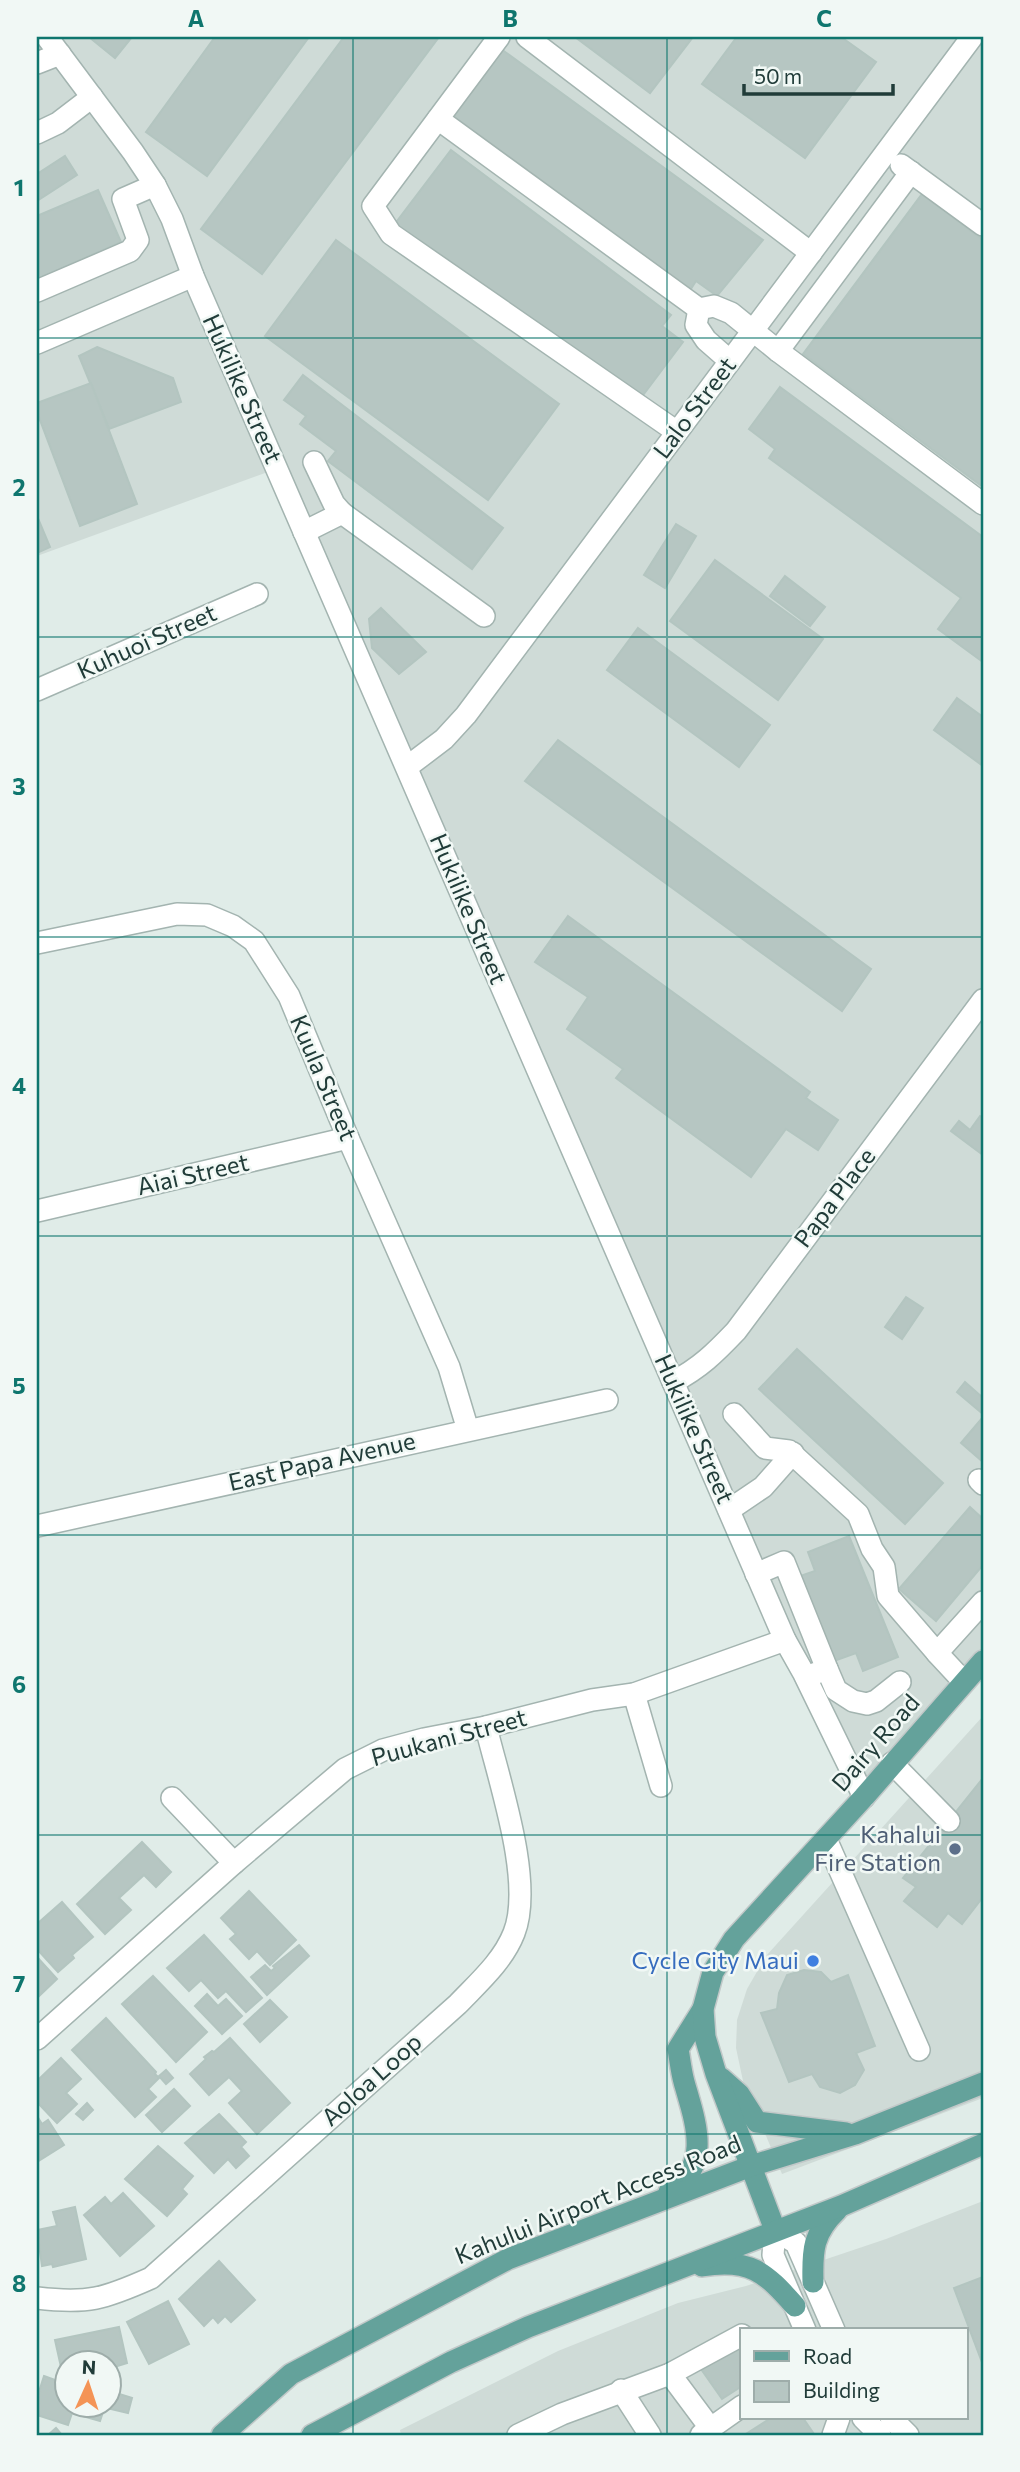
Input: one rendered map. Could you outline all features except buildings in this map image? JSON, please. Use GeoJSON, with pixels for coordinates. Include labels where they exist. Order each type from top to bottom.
{"type":"FeatureCollection","features":[{"type":"Feature","properties":{"kind":"main road","name":"Dairy Road"},"geometry":{"type":"LineString","coordinates":[[775,2230],[716,2074],[705,2037],[703,2009],[713,1972],[734,1939],[983,1661]]}},
{"type":"Feature","properties":{"kind":"main road"},"geometry":{"type":"LineString","coordinates":[[632,2210],[673,2190],[695,2164],[697,2132],[682,2077],[678,2049],[703,2009]]}},
{"type":"Feature","properties":{"kind":"main road"},"geometry":{"type":"LineString","coordinates":[[716,2074],[738,2094],[757,2122],[855,2134]]}},
{"type":"Feature","properties":{"kind":"main road","name":"Kahului Airport Access Road"},"geometry":{"type":"LineString","coordinates":[[222,2435],[291,2374],[508,2259],[751,2166],[855,2134],[983,2083]]}},
{"type":"Feature","properties":{"kind":"main road"},"geometry":{"type":"LineString","coordinates":[[312,2435],[451,2362],[528,2327],[841,2206],[983,2144]]}},
{"type":"Feature","properties":{"kind":"main road"},"geometry":{"type":"LineString","coordinates":[[813,2282],[812,2260],[822,2224],[841,2206]]}},
{"type":"Feature","properties":{"kind":"main road"},"geometry":{"type":"LineString","coordinates":[[665,2273],[725,2262],[737,2264],[766,2276],[795,2306]]}},
{"type":"Feature","properties":{"kind":"street"},"geometry":{"type":"LineString","coordinates":[[499,37],[373,206],[391,234],[677,432]]}},
{"type":"Feature","properties":{"kind":"street"},"geometry":{"type":"LineString","coordinates":[[527,37],[811,253]]}},
{"type":"Feature","properties":{"kind":"street","name":"Lalo Street"},"geometry":{"type":"LineString","coordinates":[[407,767],[444,739],[466,715],[972,37]]}},
{"type":"Feature","properties":{"kind":"street"},"geometry":{"type":"LineString","coordinates":[[37,63],[53,45]]}},
{"type":"Feature","properties":{"kind":"street","name":"Hukilike Street"},"geometry":{"type":"LineString","coordinates":[[53,45],[155,185],[172,219],[193,276],[785,1640],[806,1677],[864,1797]]}},
{"type":"Feature","properties":{"kind":"street"},"geometry":{"type":"LineString","coordinates":[[37,133],[58,123],[92,97]]}},
{"type":"Feature","properties":{"kind":"street"},"geometry":{"type":"LineString","coordinates":[[438,119],[699,309],[714,306],[731,313],[983,504]]}},
{"type":"Feature","properties":{"kind":"street"},"geometry":{"type":"LineString","coordinates":[[885,153],[983,225]]}},
{"type":"Feature","properties":{"kind":"street"},"geometry":{"type":"LineString","coordinates":[[778,351],[911,172]]}},
{"type":"Feature","properties":{"kind":"street"},"geometry":{"type":"LineString","coordinates":[[37,291],[130,251],[138,240],[123,199],[155,185]]}},
{"type":"Feature","properties":{"kind":"street"},"geometry":{"type":"LineString","coordinates":[[37,343],[193,276]]}},
{"type":"Feature","properties":{"kind":"street"},"geometry":{"type":"LineString","coordinates":[[699,309],[696,325],[706,340],[730,361]]}},
{"type":"Feature","properties":{"kind":"street"},"geometry":{"type":"LineString","coordinates":[[314,462],[334,504],[342,513],[484,616]]}},
{"type":"Feature","properties":{"kind":"street"},"geometry":{"type":"LineString","coordinates":[[304,532],[342,513]]}},
{"type":"Feature","properties":{"kind":"street","name":"Kuhuoi Street"},"geometry":{"type":"LineString","coordinates":[[37,690],[257,594]]}},
{"type":"Feature","properties":{"kind":"street","name":"Kuula Street"},"geometry":{"type":"LineString","coordinates":[[37,943],[177,914],[207,915],[233,926],[254,941],[289,996],[449,1367],[468,1430]]}},
{"type":"Feature","properties":{"kind":"street","name":"Papa Place"},"geometry":{"type":"LineString","coordinates":[[673,1382],[708,1360],[736,1331],[983,1000]]}},
{"type":"Feature","properties":{"kind":"street","name":"Aiai Street"},"geometry":{"type":"LineString","coordinates":[[37,1211],[348,1138]]}},
{"type":"Feature","properties":{"kind":"street","name":"East Papa Avenue"},"geometry":{"type":"LineString","coordinates":[[37,1526],[607,1400]]}},
{"type":"Feature","properties":{"kind":"street"},"geometry":{"type":"LineString","coordinates":[[734,1414],[765,1448],[793,1453],[858,1514],[872,1549],[884,1567],[888,1596],[964,1682]]}},
{"type":"Feature","properties":{"kind":"street"},"geometry":{"type":"LineString","coordinates":[[729,1510],[763,1488],[793,1453]]}},
{"type":"Feature","properties":{"kind":"street"},"geometry":{"type":"LineString","coordinates":[[757,1574],[784,1562],[836,1690],[853,1701],[867,1704],[876,1701],[900,1682]]}},
{"type":"Feature","properties":{"kind":"street"},"geometry":{"type":"LineString","coordinates":[[937,1653],[983,1602]]}},
{"type":"Feature","properties":{"kind":"street","name":"Puukani Street"},"geometry":{"type":"LineString","coordinates":[[37,2039],[234,1863],[345,1769],[383,1751],[592,1700],[634,1694],[785,1640]]}},
{"type":"Feature","properties":{"kind":"street"},"geometry":{"type":"LineString","coordinates":[[806,1677],[827,1669]]}},
{"type":"Feature","properties":{"kind":"street"},"geometry":{"type":"LineString","coordinates":[[634,1694],[662,1786]]}},
{"type":"Feature","properties":{"kind":"street","name":"Aoloa Loop"},"geometry":{"type":"LineString","coordinates":[[37,2298],[73,2302],[111,2296],[150,2278],[458,2004],[499,1961],[514,1932],[522,1899],[510,1824],[486,1727]]}},
{"type":"Feature","properties":{"kind":"street"},"geometry":{"type":"LineString","coordinates":[[892,1763],[949,1821]]}},
{"type":"Feature","properties":{"kind":"street"},"geometry":{"type":"LineString","coordinates":[[172,1798],[234,1863]]}},
{"type":"Feature","properties":{"kind":"street"},"geometry":{"type":"LineString","coordinates":[[826,1839],[919,2050]]}},
{"type":"Feature","properties":{"kind":"street"},"geometry":{"type":"LineString","coordinates":[[804,2328],[773,2255],[775,2230],[796,2243],[833,2328]]}},
{"type":"Feature","properties":{"kind":"street"},"geometry":{"type":"LineString","coordinates":[[518,2435],[621,2390],[670,2374],[740,2336]]}},
{"type":"Feature","properties":{"kind":"street"},"geometry":{"type":"LineString","coordinates":[[670,2374],[706,2432],[740,2407]]}},
{"type":"Feature","properties":{"kind":"street"},"geometry":{"type":"LineString","coordinates":[[621,2390],[649,2435]]}},
{"type":"Feature","properties":{"kind":"street"},"geometry":{"type":"LineString","coordinates":[[865,2420],[880,2435]]}},
{"type":"Feature","properties":{"kind":"street"},"geometry":{"type":"LineString","coordinates":[[893,2420],[908,2435]]}},
{"type":"Feature","properties":{"kind":"shaded area"},"geometry":{"type":"Polygon","coordinates":[[[37,37],[983,37],[983,1666],[864,1797],[276,469],[37,556],[37,37]]]}},
{"type":"Feature","properties":{"kind":"shaded area"},"geometry":{"type":"Polygon","coordinates":[[[983,1716],[983,2098],[782,2174],[743,2081],[736,2048],[737,2020],[747,1989],[766,1956],[983,1716]]]}},
{"type":"Feature","properties":{"kind":"shaded area"},"geometry":{"type":"Polygon","coordinates":[[[983,2201],[983,2435],[401,2435],[400,2430],[558,2351],[678,2303],[746,2286],[886,2239],[983,2201]]]}},
{"type":"Feature","properties":{"kind":"place","name":"Kahalui Fire Station"},"geometry":{"type":"Point","coordinates":[955,1849]}},
{"type":"Feature","properties":{"kind":"place","name":"Cycle City Maui"},"geometry":{"type":"Point","coordinates":[813,1961]}}]}
